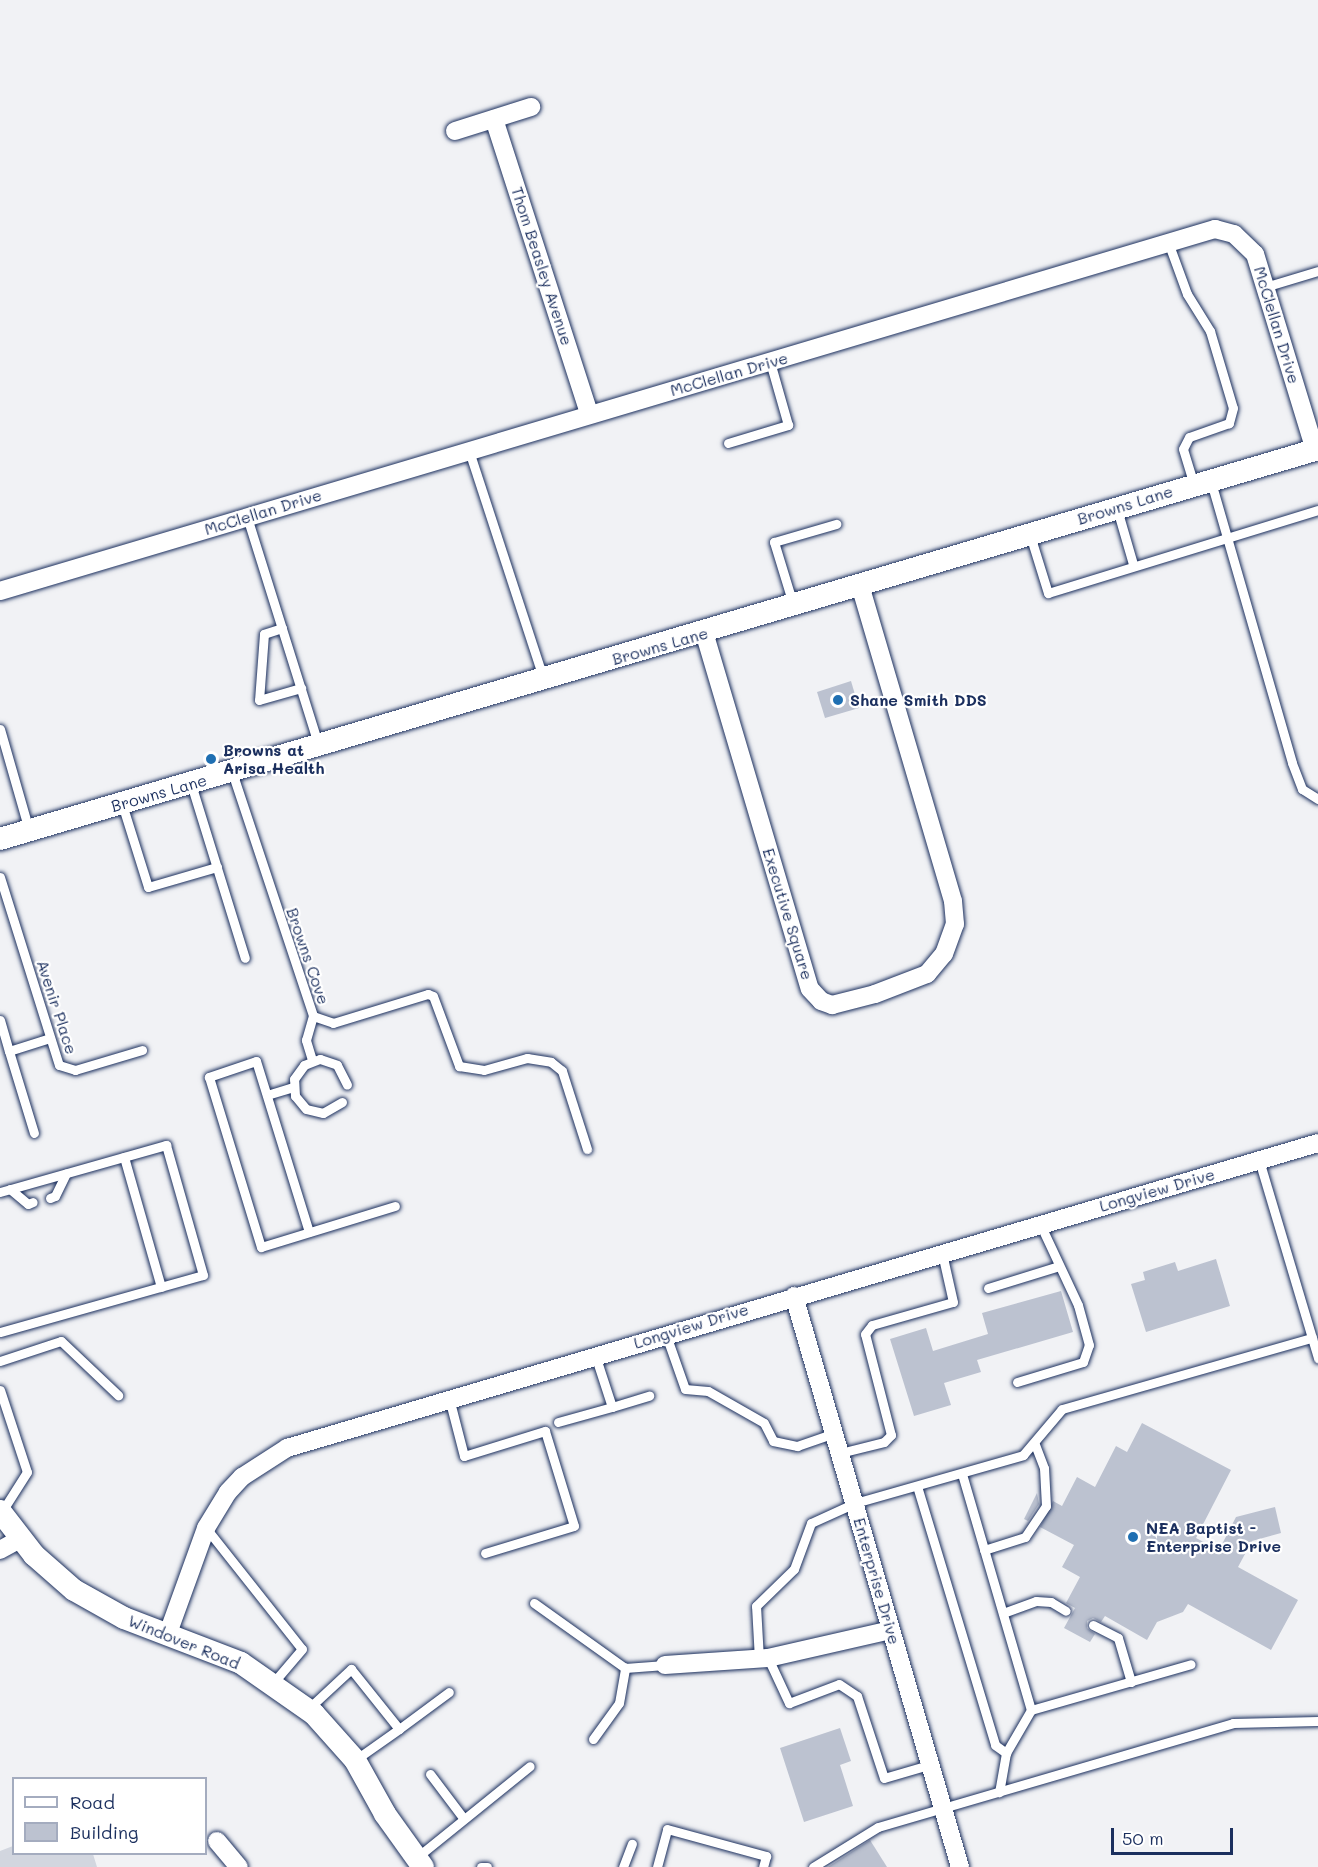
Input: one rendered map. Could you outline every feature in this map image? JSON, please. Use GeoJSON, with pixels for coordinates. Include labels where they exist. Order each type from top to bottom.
{"type":"FeatureCollection","features":[{"type":"Feature","properties":{"kind":"street"},"geometry":{"type":"LineString","coordinates":[[455,131],[531,107]]}},
{"type":"Feature","properties":{"kind":"street","name":"Thom Beasley Avenue"},"geometry":{"type":"LineString","coordinates":[[494,118],[589,414]]}},
{"type":"Feature","properties":{"kind":"street","name":"McClellan Drive"},"geometry":{"type":"LineString","coordinates":[[0,591],[770,362],[1167,241],[1215,229],[1233,234],[1255,254],[1317,449]]}},
{"type":"Feature","properties":{"kind":"street","name":"Browns Lane"},"geometry":{"type":"LineString","coordinates":[[0,838],[544,680],[1317,449]]}},
{"type":"Feature","properties":{"kind":"street","name":"Executive Square"},"geometry":{"type":"LineString","coordinates":[[704,632],[810,988],[821,1001],[832,1005],[875,994],[927,974],[944,954],[955,924],[953,901],[860,584]]}},
{"type":"Feature","properties":{"kind":"street","name":"Longview Drive"},"geometry":{"type":"LineString","coordinates":[[167,1636],[206,1528],[228,1492],[272,1455],[449,1398],[1318,1143]]}},
{"type":"Feature","properties":{"kind":"street","name":"Enterprise Drive"},"geometry":{"type":"LineString","coordinates":[[794,1296],[945,1808],[960,1867]]}},
{"type":"Feature","properties":{"kind":"street","name":"Windover Road"},"geometry":{"type":"LineString","coordinates":[[1,1512],[20,1539],[74,1590],[167,1636],[220,1654],[273,1683],[308,1709],[356,1760],[385,1814],[420,1862]]}},
{"type":"Feature","properties":{"kind":"street"},"geometry":{"type":"LineString","coordinates":[[0,1551],[20,1539]]}},
{"type":"Feature","properties":{"kind":"street"},"geometry":{"type":"LineString","coordinates":[[665,1665],[764,1659],[891,1630]]}},
{"type":"Feature","properties":{"kind":"street"},"geometry":{"type":"LineString","coordinates":[[217,1841],[239,1867]]}},
{"type":"Feature","properties":{"kind":"lane"},"geometry":{"type":"LineString","coordinates":[[1167,241],[1187,294],[1210,331],[1233,408],[1229,423],[1189,437],[1183,449],[1202,482],[1226,538],[1292,763],[1302,789],[1318,799]]}},
{"type":"Feature","properties":{"kind":"lane"},"geometry":{"type":"LineString","coordinates":[[1265,287],[1318,271]]}},
{"type":"Feature","properties":{"kind":"lane"},"geometry":{"type":"LineString","coordinates":[[728,443],[788,425],[770,362]]}},
{"type":"Feature","properties":{"kind":"lane"},"geometry":{"type":"LineString","coordinates":[[469,451],[544,680]]}},
{"type":"Feature","properties":{"kind":"lane"},"geometry":{"type":"LineString","coordinates":[[1116,508],[1133,564]]}},
{"type":"Feature","properties":{"kind":"lane"},"geometry":{"type":"LineString","coordinates":[[1030,533],[1048,593],[1133,564],[1318,510]]}},
{"type":"Feature","properties":{"kind":"lane"},"geometry":{"type":"LineString","coordinates":[[247,517],[319,746]]}},
{"type":"Feature","properties":{"kind":"lane"},"geometry":{"type":"LineString","coordinates":[[793,604],[774,542],[836,524]]}},
{"type":"Feature","properties":{"kind":"lane"},"geometry":{"type":"LineString","coordinates":[[282,627],[264,634],[259,700],[301,688]]}},
{"type":"Feature","properties":{"kind":"lane"},"geometry":{"type":"LineString","coordinates":[[0,729],[29,830]]}},
{"type":"Feature","properties":{"kind":"lane","name":"Browns Cove"},"geometry":{"type":"LineString","coordinates":[[232,772],[313,1016],[333,1023],[428,994],[433,996],[459,1066],[484,1070],[527,1058],[551,1062],[562,1071],[587,1149]]}},
{"type":"Feature","properties":{"kind":"lane"},"geometry":{"type":"LineString","coordinates":[[191,784],[245,958]]}},
{"type":"Feature","properties":{"kind":"lane"},"geometry":{"type":"LineString","coordinates":[[122,804],[148,887],[217,867]]}},
{"type":"Feature","properties":{"kind":"lane","name":"Avenir Place"},"geometry":{"type":"LineString","coordinates":[[0,877],[4,903],[59,1065],[70,1070],[142,1050]]}},
{"type":"Feature","properties":{"kind":"lane"},"geometry":{"type":"LineString","coordinates":[[312,1060],[306,1040],[313,1016]]}},
{"type":"Feature","properties":{"kind":"lane"},"geometry":{"type":"LineString","coordinates":[[0,1020],[34,1133]]}},
{"type":"Feature","properties":{"kind":"lane"},"geometry":{"type":"LineString","coordinates":[[9,1051],[50,1038]]}},
{"type":"Feature","properties":{"kind":"lane"},"geometry":{"type":"LineString","coordinates":[[342,1102],[332,1111],[314,1113],[299,1103],[293,1087],[298,1071],[312,1060],[337,1065],[347,1085]]}},
{"type":"Feature","properties":{"kind":"lane"},"geometry":{"type":"LineString","coordinates":[[309,1232],[256,1061],[209,1077],[261,1247],[395,1206]]}},
{"type":"Feature","properties":{"kind":"lane"},"geometry":{"type":"LineString","coordinates":[[267,1095],[293,1087]]}},
{"type":"Feature","properties":{"kind":"lane"},"geometry":{"type":"LineString","coordinates":[[0,1192],[166,1145],[203,1275],[0,1332]]}},
{"type":"Feature","properties":{"kind":"lane"},"geometry":{"type":"LineString","coordinates":[[124,1157],[161,1287]]}},
{"type":"Feature","properties":{"kind":"lane"},"geometry":{"type":"LineString","coordinates":[[1259,1160],[1318,1358]]}},
{"type":"Feature","properties":{"kind":"lane"},"geometry":{"type":"LineString","coordinates":[[50,1198],[55,1196],[66,1173]]}},
{"type":"Feature","properties":{"kind":"lane"},"geometry":{"type":"LineString","coordinates":[[10,1189],[28,1204],[33,1202]]}},
{"type":"Feature","properties":{"kind":"lane"},"geometry":{"type":"LineString","coordinates":[[1017,1382],[1083,1362],[1089,1345],[1078,1305],[1040,1224]]}},
{"type":"Feature","properties":{"kind":"lane"},"geometry":{"type":"LineString","coordinates":[[840,1453],[884,1442],[891,1435],[866,1334],[872,1325],[953,1302],[942,1252]]}},
{"type":"Feature","properties":{"kind":"lane"},"geometry":{"type":"LineString","coordinates":[[988,1288],[1059,1266]]}},
{"type":"Feature","properties":{"kind":"lane"},"geometry":{"type":"LineString","coordinates":[[666,1334],[685,1389],[708,1391],[764,1424],[773,1441],[797,1446],[834,1433]]}},
{"type":"Feature","properties":{"kind":"lane"},"geometry":{"type":"LineString","coordinates":[[932,1764],[884,1778],[856,1696],[839,1684],[789,1703],[764,1659],[756,1606],[794,1569],[811,1523],[855,1503],[1023,1455],[1035,1445],[1062,1409],[1312,1338]]}},
{"type":"Feature","properties":{"kind":"lane"},"geometry":{"type":"LineString","coordinates":[[0,1362],[61,1341],[118,1395]]}},
{"type":"Feature","properties":{"kind":"lane"},"geometry":{"type":"LineString","coordinates":[[595,1355],[612,1407]]}},
{"type":"Feature","properties":{"kind":"lane"},"geometry":{"type":"LineString","coordinates":[[0,1390],[27,1472],[1,1512]]}},
{"type":"Feature","properties":{"kind":"lane"},"geometry":{"type":"LineString","coordinates":[[558,1422],[649,1396]]}},
{"type":"Feature","properties":{"kind":"lane"},"geometry":{"type":"LineString","coordinates":[[449,1398],[464,1456],[545,1431],[574,1526],[485,1553]]}},
{"type":"Feature","properties":{"kind":"lane"},"geometry":{"type":"LineString","coordinates":[[984,1550],[1025,1537],[1046,1506],[1044,1468],[1035,1445]]}},
{"type":"Feature","properties":{"kind":"lane"},"geometry":{"type":"LineString","coordinates":[[962,1474],[1030,1710],[1006,1753],[999,1792]]}},
{"type":"Feature","properties":{"kind":"lane"},"geometry":{"type":"LineString","coordinates":[[917,1486],[995,1745],[1006,1753]]}},
{"type":"Feature","properties":{"kind":"lane"},"geometry":{"type":"LineString","coordinates":[[206,1528],[302,1649],[273,1683]]}},
{"type":"Feature","properties":{"kind":"lane"},"geometry":{"type":"LineString","coordinates":[[1003,1613],[1036,1601],[1051,1602],[1066,1611]]}},
{"type":"Feature","properties":{"kind":"lane"},"geometry":{"type":"LineString","coordinates":[[534,1603],[625,1668],[665,1665]]}},
{"type":"Feature","properties":{"kind":"lane"},"geometry":{"type":"LineString","coordinates":[[1093,1624],[1118,1638],[1131,1682]]}},
{"type":"Feature","properties":{"kind":"lane"},"geometry":{"type":"LineString","coordinates":[[1030,1710],[1191,1664]]}},
{"type":"Feature","properties":{"kind":"lane"},"geometry":{"type":"LineString","coordinates":[[593,1739],[619,1703],[625,1668]]}},
{"type":"Feature","properties":{"kind":"lane"},"geometry":{"type":"LineString","coordinates":[[308,1709],[351,1669],[399,1730]]}},
{"type":"Feature","properties":{"kind":"lane"},"geometry":{"type":"LineString","coordinates":[[356,1760],[449,1692]]}},
{"type":"Feature","properties":{"kind":"lane"},"geometry":{"type":"LineString","coordinates":[[813,1867],[878,1827],[1233,1723],[1318,1721]]}},
{"type":"Feature","properties":{"kind":"lane"},"geometry":{"type":"LineString","coordinates":[[420,1862],[464,1819],[530,1766]]}},
{"type":"Feature","properties":{"kind":"lane"},"geometry":{"type":"LineString","coordinates":[[430,1774],[464,1819]]}},
{"type":"Feature","properties":{"kind":"lane"},"geometry":{"type":"LineString","coordinates":[[657,1867],[668,1828],[766,1856],[763,1867]]}},
{"type":"Feature","properties":{"kind":"lane"},"geometry":{"type":"LineString","coordinates":[[623,1867],[632,1844]]}},
{"type":"Feature","properties":{"kind":"lane"},"geometry":{"type":"LineString","coordinates":[[481,1867],[487,1867]]}},
{"type":"Feature","properties":{"kind":"shaded area"},"geometry":{"type":"Polygon","coordinates":[[[12,1846],[12,1855],[93,1855],[97,1867],[0,1867],[0,1851],[12,1846]]]}},
{"type":"Feature","properties":{"kind":"building","name":"Shane Smith DDS"},"geometry":{"type":"Polygon","coordinates":[[[851,681],[859,708],[825,718],[817,692],[851,681]]]}},
{"type":"Feature","properties":{"kind":"building"},"geometry":{"type":"Polygon","coordinates":[[[1216,1259],[1230,1306],[1146,1332],[1131,1284],[1145,1280],[1143,1272],[1175,1262],[1178,1271],[1216,1259]]]}},
{"type":"Feature","properties":{"kind":"building"},"geometry":{"type":"Polygon","coordinates":[[[1061,1291],[1073,1332],[977,1360],[981,1372],[944,1383],[951,1405],[914,1416],[890,1339],[926,1328],[933,1351],[988,1334],[982,1313],[1061,1291]]]}},
{"type":"Feature","properties":{"kind":"building","name":"NEA Baptist - Enterprise Drive"},"geometry":{"type":"Polygon","coordinates":[[[1142,1423],[1231,1470],[1196,1538],[1219,1550],[1236,1517],[1275,1507],[1281,1533],[1252,1541],[1238,1567],[1298,1600],[1271,1650],[1188,1604],[1183,1612],[1157,1622],[1147,1640],[1105,1616],[1101,1622],[1093,1618],[1087,1621],[1087,1628],[1095,1634],[1090,1642],[1064,1628],[1075,1608],[1066,1603],[1080,1577],[1062,1567],[1074,1545],[1040,1527],[1053,1501],[1062,1506],[1077,1477],[1095,1487],[1116,1446],[1127,1452],[1142,1423]]]}},
{"type":"Feature","properties":{"kind":"building"},"geometry":{"type":"Polygon","coordinates":[[[1037,1493],[1039,1504],[1028,1521],[1024,1519],[1037,1493]]]}},
{"type":"Feature","properties":{"kind":"building"},"geometry":{"type":"Polygon","coordinates":[[[840,1728],[851,1761],[840,1765],[853,1806],[804,1822],[780,1748],[840,1728]]]}},
{"type":"Feature","properties":{"kind":"building"},"geometry":{"type":"Polygon","coordinates":[[[870,1840],[887,1867],[828,1867],[870,1840]]]}},
{"type":"Feature","properties":{"kind":"place","name":"Shane Smith DDS"},"geometry":{"type":"Point","coordinates":[838,700]}},
{"type":"Feature","properties":{"kind":"place","name":"Browns at Arisa Health"},"geometry":{"type":"Point","coordinates":[211,759]}},
{"type":"Feature","properties":{"kind":"place","name":"NEA Baptist - Enterprise Drive"},"geometry":{"type":"Point","coordinates":[1133,1537]}}]}
